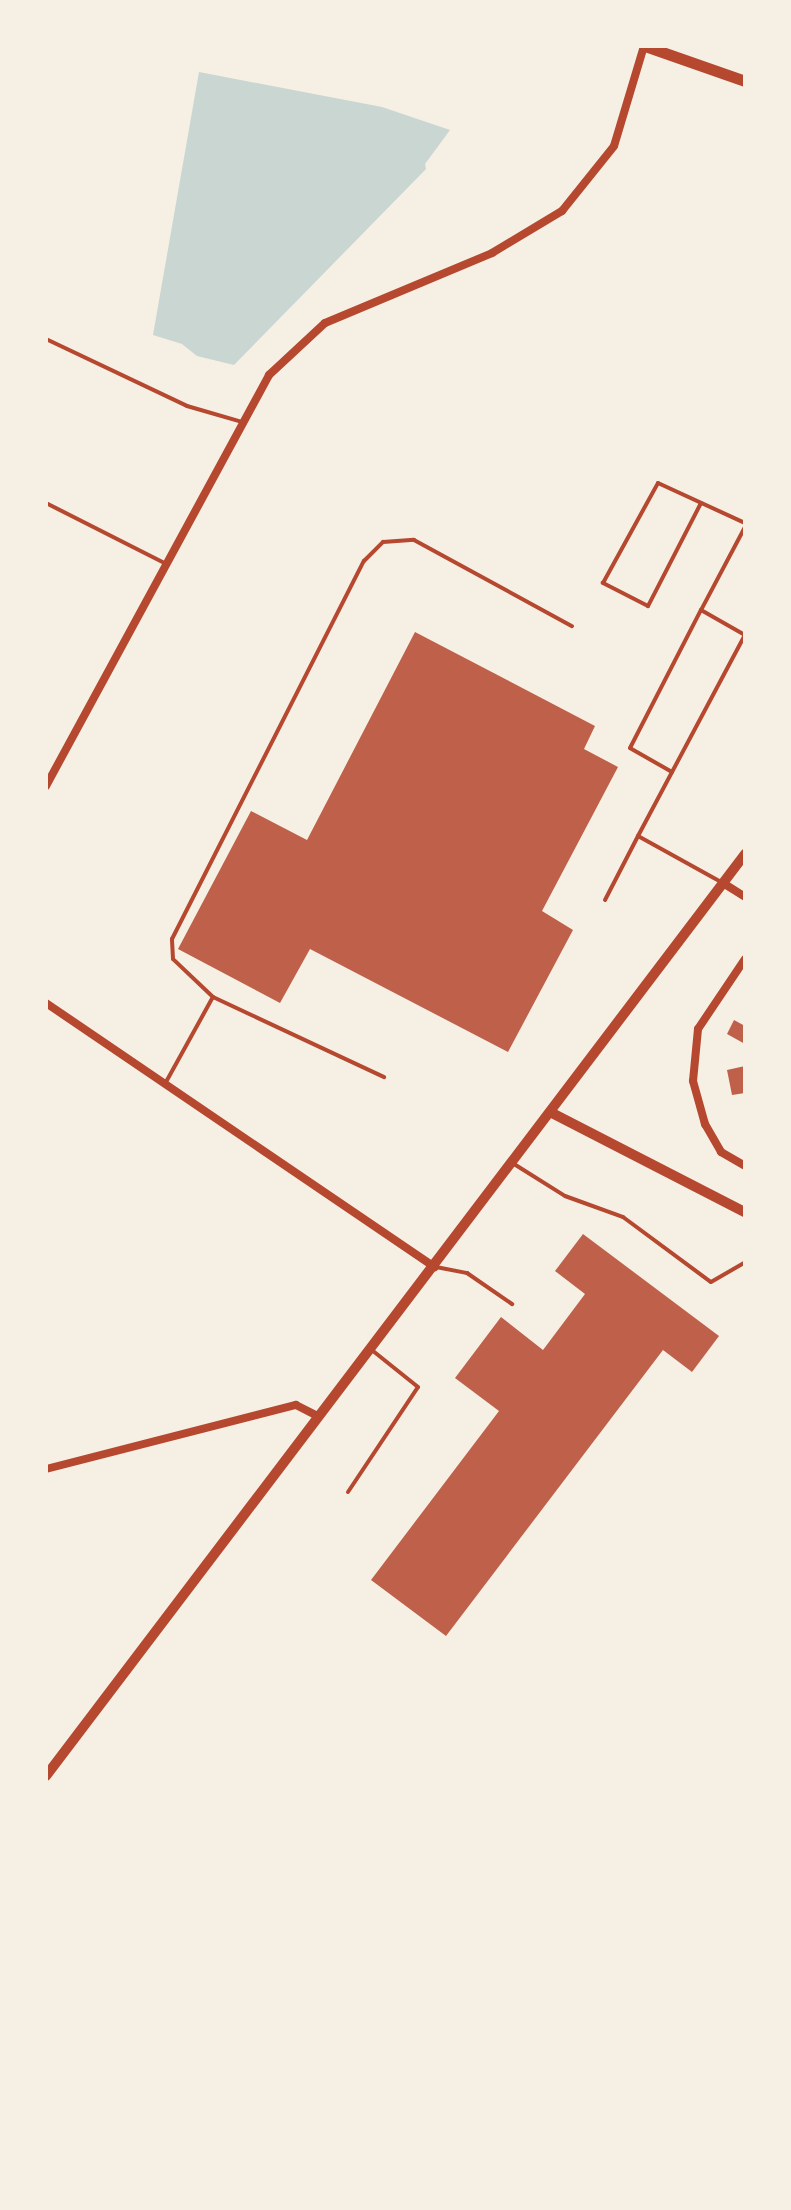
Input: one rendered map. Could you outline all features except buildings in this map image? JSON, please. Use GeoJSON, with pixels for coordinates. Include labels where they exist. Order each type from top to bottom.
{"type":"FeatureCollection","features":[{"type":"Feature","properties":{"kind":"main road"},"geometry":{"type":"LineString","coordinates":[[644,46],[745,81]]}},
{"type":"Feature","properties":{"kind":"street"},"geometry":{"type":"LineString","coordinates":[[46,786],[269,375],[325,323],[492,253],[562,211],[614,146],[644,46]]}},
{"type":"Feature","properties":{"kind":"street"},"geometry":{"type":"LineString","coordinates":[[46,1776],[318,1416],[436,1267],[745,854]]}},
{"type":"Feature","properties":{"kind":"street"},"geometry":{"type":"LineString","coordinates":[[723,883],[745,897]]}},
{"type":"Feature","properties":{"kind":"street"},"geometry":{"type":"LineString","coordinates":[[745,959],[698,1029],[693,1081],[705,1124],[721,1152],[745,1166]]}},
{"type":"Feature","properties":{"kind":"street"},"geometry":{"type":"LineString","coordinates":[[46,1003],[436,1267]]}},
{"type":"Feature","properties":{"kind":"street"},"geometry":{"type":"LineString","coordinates":[[552,1113],[745,1212]]}},
{"type":"Feature","properties":{"kind":"street"},"geometry":{"type":"LineString","coordinates":[[46,1469],[296,1405],[318,1416]]}},
{"type":"Feature","properties":{"kind":"lane"},"geometry":{"type":"LineString","coordinates":[[46,339],[187,406],[244,423]]}},
{"type":"Feature","properties":{"kind":"lane"},"geometry":{"type":"LineString","coordinates":[[672,772],[630,748],[745,525],[701,503],[658,483],[603,583],[648,606],[701,503]]}},
{"type":"Feature","properties":{"kind":"lane"},"geometry":{"type":"LineString","coordinates":[[46,503],[166,564]]}},
{"type":"Feature","properties":{"kind":"lane"},"geometry":{"type":"LineString","coordinates":[[384,1077],[213,997],[173,959],[172,939],[364,561],[383,542],[414,540],[572,626]]}},
{"type":"Feature","properties":{"kind":"lane"},"geometry":{"type":"LineString","coordinates":[[605,900],[745,635],[701,610]]}},
{"type":"Feature","properties":{"kind":"lane"},"geometry":{"type":"LineString","coordinates":[[638,836],[723,883]]}},
{"type":"Feature","properties":{"kind":"lane"},"geometry":{"type":"LineString","coordinates":[[165,1084],[213,997]]}},
{"type":"Feature","properties":{"kind":"lane"},"geometry":{"type":"LineString","coordinates":[[512,1162],[565,1196],[623,1217],[711,1282],[745,1262]]}},
{"type":"Feature","properties":{"kind":"lane"},"geometry":{"type":"LineString","coordinates":[[436,1267],[467,1273],[512,1304]]}},
{"type":"Feature","properties":{"kind":"lane"},"geometry":{"type":"LineString","coordinates":[[348,1492],[418,1387],[371,1349]]}},
{"type":"Feature","properties":{"kind":"shaded area"},"geometry":{"type":"Polygon","coordinates":[[[199,72],[382,107],[450,130],[425,164],[426,169],[234,365],[197,356],[182,344],[153,335],[199,72]]]}}]}
